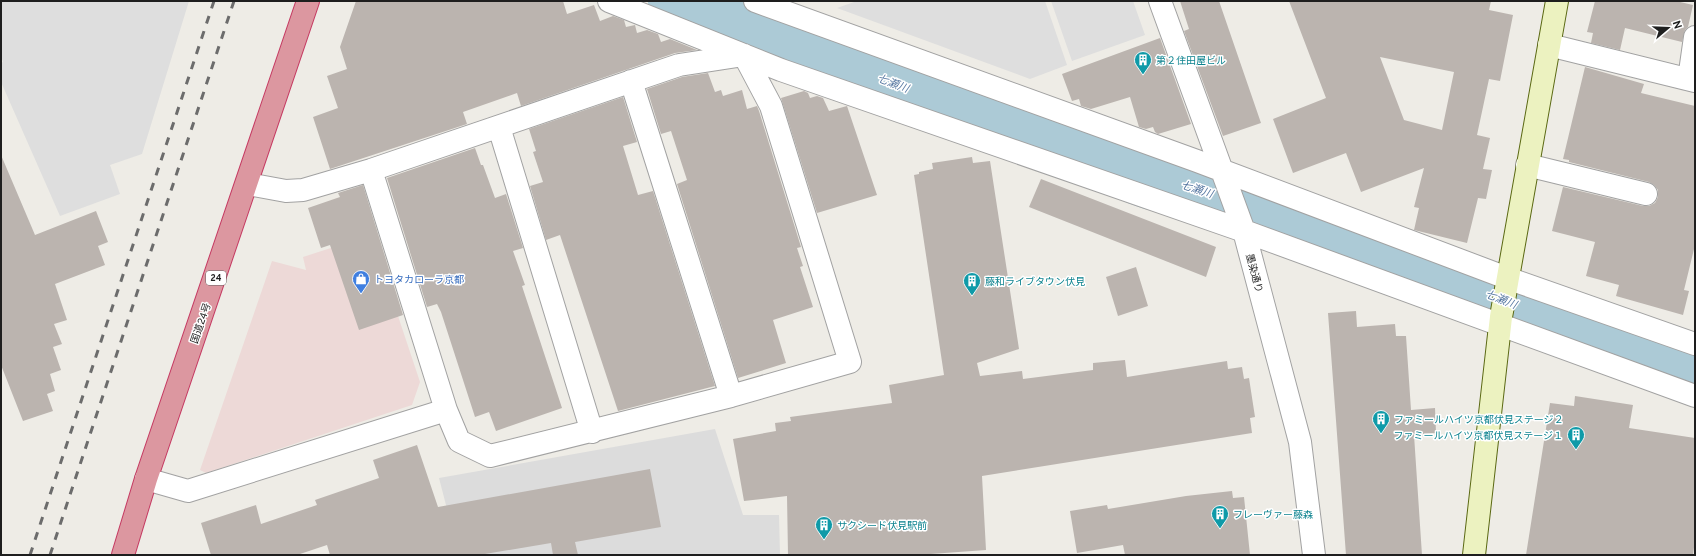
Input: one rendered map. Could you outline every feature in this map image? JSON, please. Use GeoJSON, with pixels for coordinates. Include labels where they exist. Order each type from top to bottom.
{"type":"FeatureCollection","features":[{"type":"Feature","properties":{"kind":"highway","name":"国道24号"},"geometry":{"type":"LineString","coordinates":[[123,555],[146,479],[248,184],[308,1]]}},
{"type":"Feature","properties":{"kind":"street"},"geometry":{"type":"LineString","coordinates":[[609,1],[780,70],[1242,226],[1695,396]]}},
{"type":"Feature","properties":{"kind":"street"},"geometry":{"type":"LineString","coordinates":[[755,1],[1506,282],[1695,344]]}},
{"type":"Feature","properties":{"kind":"street","name":"墨染通り"},"geometry":{"type":"LineString","coordinates":[[1160,1],[1222,175],[1242,226],[1300,442],[1314,555]]}},
{"type":"Feature","properties":{"kind":"street"},"geometry":{"type":"LineString","coordinates":[[1474,555],[1506,282],[1557,1]]}},
{"type":"Feature","properties":{"kind":"street"},"geometry":{"type":"LineString","coordinates":[[1549,45],[1692,80],[1695,37]]}},
{"type":"Feature","properties":{"kind":"street"},"geometry":{"type":"LineString","coordinates":[[248,184],[267,188],[303,190],[371,170],[679,65],[744,55]]}},
{"type":"Feature","properties":{"kind":"street"},"geometry":{"type":"LineString","coordinates":[[371,170],[446,410],[459,441],[490,456],[592,432],[731,396],[850,362],[772,106],[744,55]]}},
{"type":"Feature","properties":{"kind":"street"},"geometry":{"type":"LineString","coordinates":[[631,81],[731,396]]}},
{"type":"Feature","properties":{"kind":"street"},"geometry":{"type":"LineString","coordinates":[[499,127],[592,432]]}},
{"type":"Feature","properties":{"kind":"street"},"geometry":{"type":"LineString","coordinates":[[1527,165],[1646,194]]}},
{"type":"Feature","properties":{"kind":"street"},"geometry":{"type":"LineString","coordinates":[[146,479],[188,491],[446,410]]}},
{"type":"Feature","properties":{"kind":"shaded area"},"geometry":{"type":"Polygon","coordinates":[[[1,1],[189,1],[142,154],[110,165],[120,194],[60,216],[1,82],[1,63],[3,62],[1,56],[1,1]]]}},
{"type":"Feature","properties":{"kind":"shaded area"},"geometry":{"type":"Polygon","coordinates":[[[857,1],[1045,1],[1067,65],[1030,79],[837,8],[857,1]]]}},
{"type":"Feature","properties":{"kind":"shaded area"},"geometry":{"type":"Polygon","coordinates":[[[1051,1],[1133,1],[1145,35],[1072,61],[1051,1]]]}},
{"type":"Feature","properties":{"kind":"shaded area"},"geometry":{"type":"Polygon","coordinates":[[[371,235],[420,382],[412,405],[206,473],[200,470],[272,261],[306,270],[303,257],[371,235]]]}},
{"type":"Feature","properties":{"kind":"shaded area"},"geometry":{"type":"Polygon","coordinates":[[[715,429],[743,515],[779,515],[780,555],[459,555],[439,478],[715,429]]]}},
{"type":"Feature","properties":{"kind":"building"},"geometry":{"type":"Polygon","coordinates":[[[356,1],[563,1],[567,14],[594,5],[600,21],[613,16],[624,20],[626,27],[635,25],[637,33],[647,30],[658,34],[661,42],[670,39],[697,50],[675,53],[521,106],[517,93],[463,112],[467,124],[330,169],[313,117],[338,108],[327,76],[347,69],[340,47],[356,1]]]}},
{"type":"Feature","properties":{"kind":"building"},"geometry":{"type":"Polygon","coordinates":[[[1180,1],[1219,1],[1261,123],[1223,136],[1184,31],[1189,29],[1180,1]]]}},
{"type":"Feature","properties":{"kind":"building"},"geometry":{"type":"Polygon","coordinates":[[[1289,1],[1491,1],[1489,10],[1513,15],[1500,81],[1489,79],[1477,135],[1490,138],[1483,169],[1492,170],[1486,199],[1478,198],[1467,243],[1414,230],[1419,208],[1414,207],[1424,168],[1361,192],[1346,153],[1293,173],[1273,119],[1326,98],[1289,1]],[[1380,57],[1404,120],[1442,130],[1454,72],[1380,57]]]}},
{"type":"Feature","properties":{"kind":"building"},"geometry":{"type":"Polygon","coordinates":[[[1595,1],[1676,1],[1693,5],[1688,27],[1685,30],[1682,42],[1625,28],[1620,50],[1591,43],[1593,33],[1587,32],[1595,1]]]}},
{"type":"Feature","properties":{"kind":"building"},"geometry":{"type":"Polygon","coordinates":[[[1160,38],[1191,124],[1158,134],[1155,132],[1153,127],[1146,129],[1139,127],[1130,97],[1091,109],[1081,106],[1079,99],[1072,101],[1062,74],[1160,38]]]}},
{"type":"Feature","properties":{"kind":"building"},"geometry":{"type":"Polygon","coordinates":[[[1585,67],[1644,84],[1641,93],[1695,106],[1695,245],[1684,290],[1689,291],[1683,315],[1616,296],[1619,285],[1586,276],[1595,242],[1552,231],[1563,187],[1643,206],[1649,206],[1655,203],[1658,197],[1658,190],[1649,182],[1569,162],[1569,160],[1563,159],[1585,67]]]}},
{"type":"Feature","properties":{"kind":"building"},"geometry":{"type":"Polygon","coordinates":[[[708,73],[715,92],[721,90],[723,96],[742,90],[747,109],[757,106],[801,247],[797,248],[803,266],[800,267],[813,307],[773,320],[786,363],[738,378],[677,184],[687,180],[671,131],[661,134],[647,89],[682,77],[708,73]]]}},
{"type":"Feature","properties":{"kind":"building"},"geometry":{"type":"Polygon","coordinates":[[[804,91],[808,93],[810,98],[817,96],[823,98],[829,111],[847,106],[877,195],[817,213],[781,98],[804,91]]]}},
{"type":"Feature","properties":{"kind":"building"},"geometry":{"type":"Polygon","coordinates":[[[623,97],[637,142],[623,146],[638,195],[653,191],[715,386],[618,411],[560,235],[546,240],[530,186],[543,182],[533,152],[536,151],[529,129],[623,97]]]}},
{"type":"Feature","properties":{"kind":"building"},"geometry":{"type":"Polygon","coordinates":[[[475,148],[495,198],[506,194],[523,248],[513,251],[525,285],[522,286],[562,408],[496,431],[489,412],[475,417],[441,312],[437,304],[427,307],[387,178],[475,148]]]}},
{"type":"Feature","properties":{"kind":"building"},"geometry":{"type":"Polygon","coordinates":[[[1,155],[35,235],[96,211],[108,242],[98,246],[105,265],[55,284],[67,320],[54,324],[62,344],[53,347],[61,370],[50,374],[55,391],[47,394],[53,411],[23,421],[1,365],[1,155]]]}},
{"type":"Feature","properties":{"kind":"building","name":"藤和ライブタウン伏見"},"geometry":{"type":"Polygon","coordinates":[[[972,157],[973,163],[990,161],[1019,349],[977,363],[980,376],[1022,371],[1023,379],[1093,370],[1093,363],[1125,360],[1127,377],[1227,361],[1228,369],[1242,367],[1244,379],[1249,378],[1255,417],[1250,418],[1252,433],[982,476],[986,550],[917,555],[788,555],[787,496],[744,501],[733,439],[776,431],[775,423],[791,421],[790,417],[892,403],[889,385],[944,375],[914,175],[919,174],[919,172],[933,169],[932,163],[972,157]]]}},
{"type":"Feature","properties":{"kind":"building"},"geometry":{"type":"Polygon","coordinates":[[[1041,179],[1216,247],[1206,277],[1029,207],[1041,179]]]}},
{"type":"Feature","properties":{"kind":"building"},"geometry":{"type":"Polygon","coordinates":[[[363,185],[403,315],[359,330],[330,245],[321,248],[308,208],[340,197],[338,193],[363,185]]]}},
{"type":"Feature","properties":{"kind":"building"},"geometry":{"type":"Polygon","coordinates":[[[1136,267],[1148,306],[1118,316],[1106,277],[1136,267]]]}},
{"type":"Feature","properties":{"kind":"building","name":"ファミールハイツ京都伏見ステージ２"},"geometry":{"type":"Polygon","coordinates":[[[1356,311],[1357,327],[1395,324],[1396,336],[1406,336],[1411,410],[1435,408],[1436,433],[1414,435],[1422,555],[1346,555],[1328,313],[1356,311]]]}},
{"type":"Feature","properties":{"kind":"building"},"geometry":{"type":"Polygon","coordinates":[[[1575,396],[1633,405],[1629,428],[1695,438],[1695,540],[1693,555],[1526,555],[1550,403],[1574,406],[1575,396]]]}},
{"type":"Feature","properties":{"kind":"building"},"geometry":{"type":"Polygon","coordinates":[[[417,445],[438,507],[650,469],[661,527],[575,542],[578,555],[553,555],[551,543],[479,555],[330,555],[327,545],[297,555],[211,555],[201,523],[256,505],[261,524],[317,505],[315,500],[379,478],[373,460],[417,445]]]}},
{"type":"Feature","properties":{"kind":"building"},"geometry":{"type":"Polygon","coordinates":[[[1232,491],[1233,498],[1244,497],[1250,555],[1125,555],[1123,545],[1077,553],[1070,511],[1107,505],[1108,509],[1186,496],[1232,491]]]}},
{"type":"Feature","properties":{"kind":"waterway","name":"七瀬川"},"geometry":{"type":"LineString","coordinates":[[677,1],[704,7],[810,46],[841,64],[925,95],[1108,157],[1138,176],[1152,181],[1178,182],[1366,246],[1695,375]]}},
{"type":"Feature","properties":{"kind":"railway"},"geometry":{"type":"LineString","coordinates":[[30,555],[214,1]]}},
{"type":"Feature","properties":{"kind":"railway"},"geometry":{"type":"LineString","coordinates":[[50,555],[234,1]]}},
{"type":"Feature","properties":{"kind":"place","name":"第２住田屋ビル"},"geometry":{"type":"Point","coordinates":[1143,75]}},
{"type":"Feature","properties":{"kind":"place","name":"トヨタカローラ京都"},"geometry":{"type":"Point","coordinates":[361,294]}},
{"type":"Feature","properties":{"kind":"place","name":"藤和ライブタウン伏見"},"geometry":{"type":"Point","coordinates":[972,296]}},
{"type":"Feature","properties":{"kind":"place","name":"ファミールハイツ京都伏見ステージ２"},"geometry":{"type":"Point","coordinates":[1381,434]}},
{"type":"Feature","properties":{"kind":"place","name":"ファミールハイツ京都伏見ステージ１"},"geometry":{"type":"Point","coordinates":[1576,450]}},
{"type":"Feature","properties":{"kind":"place","name":"フレーヴァー藤森"},"geometry":{"type":"Point","coordinates":[1220,529]}},
{"type":"Feature","properties":{"kind":"place","name":"サクシード伏見駅前"},"geometry":{"type":"Point","coordinates":[824,540]}}]}
